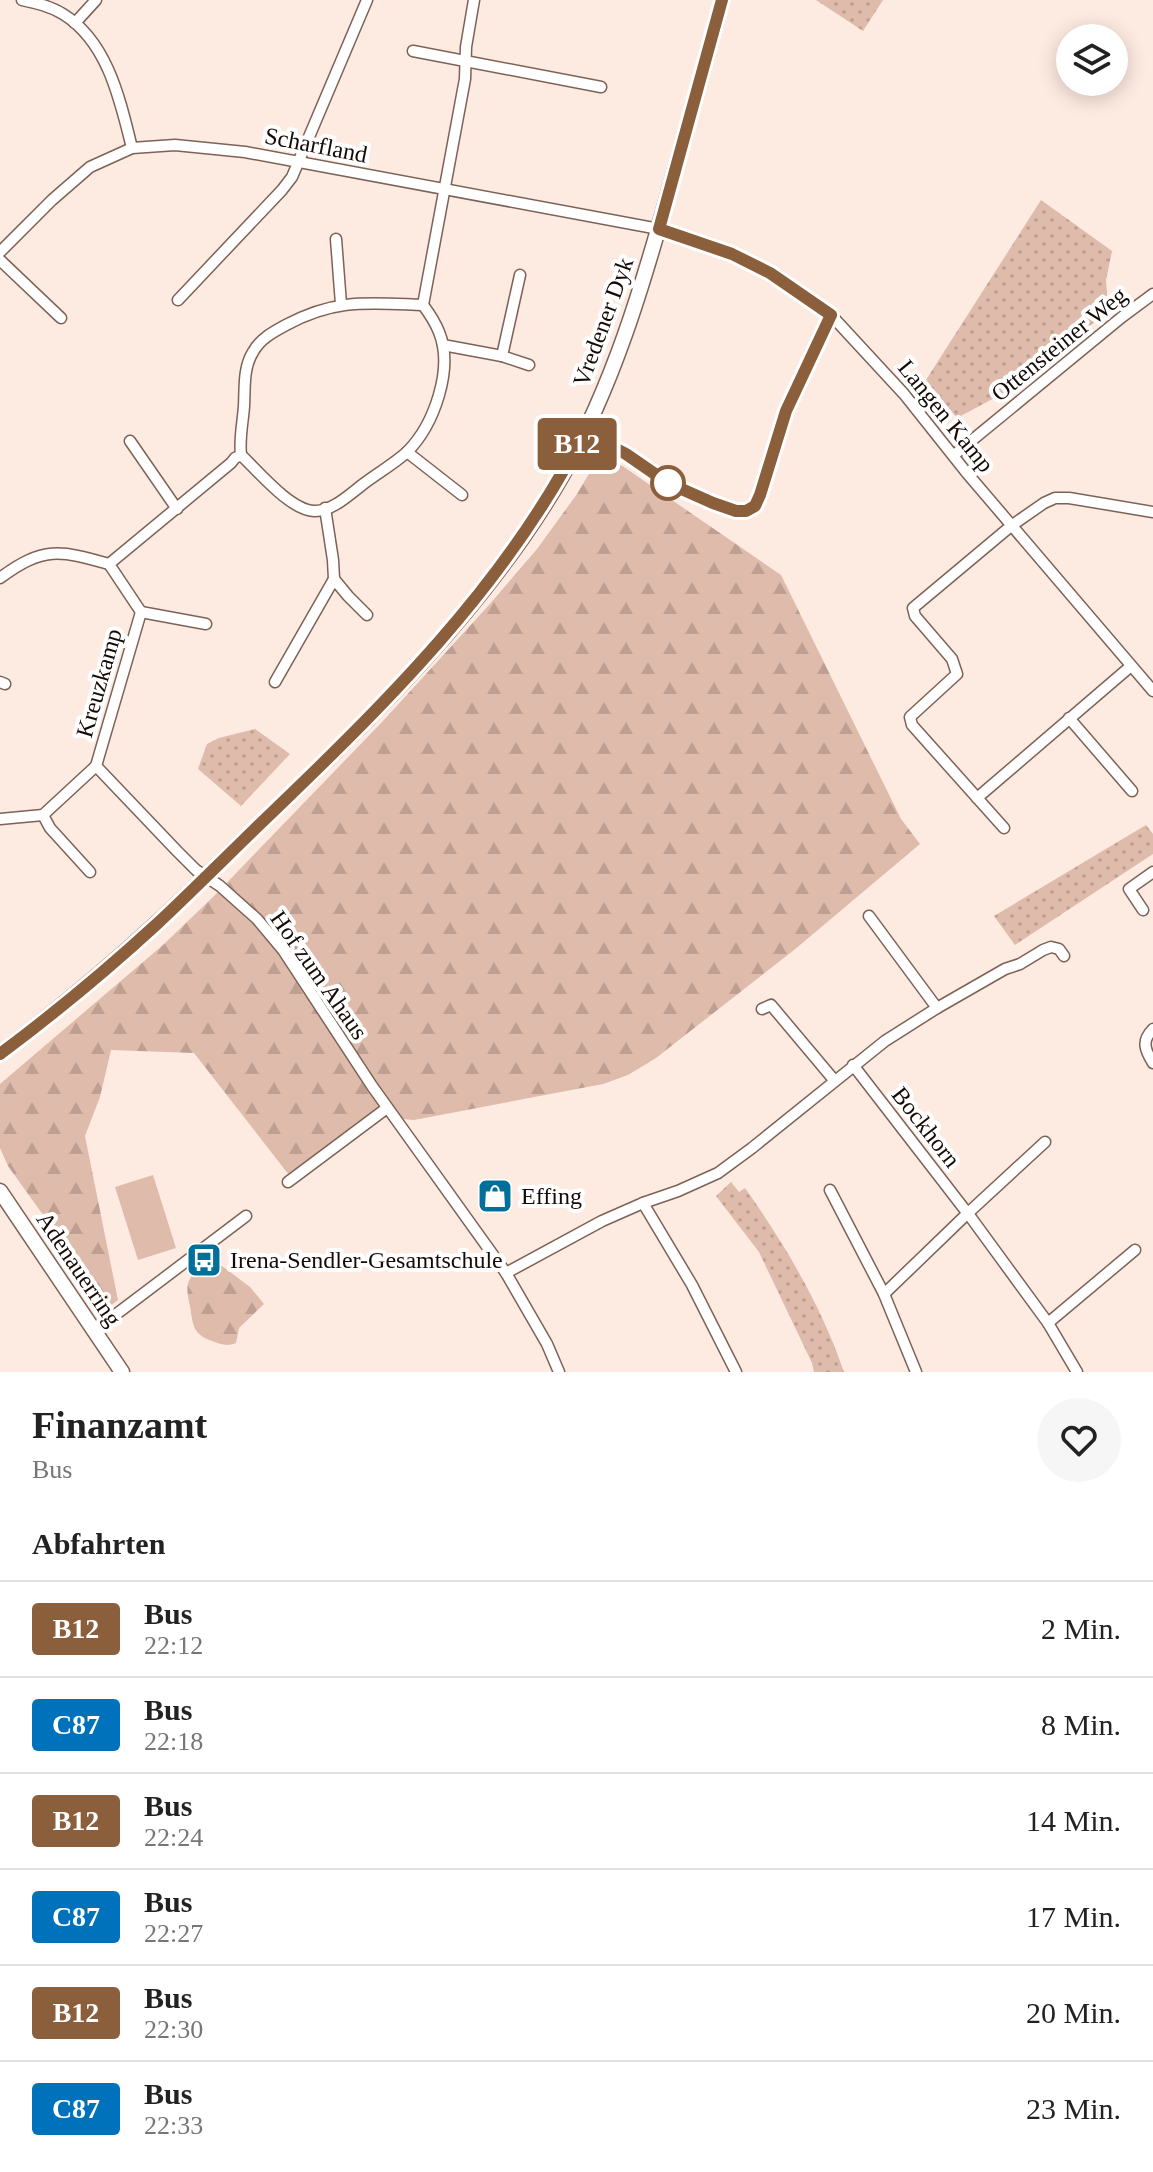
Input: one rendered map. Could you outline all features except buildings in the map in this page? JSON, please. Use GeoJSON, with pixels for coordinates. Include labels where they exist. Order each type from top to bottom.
{"type":"FeatureCollection","features":[{"type":"Feature","properties":{"kind":"main road","name":"Vredener Dyk"},"geometry":{"type":"LineString","coordinates":[[0,1054],[110,966],[320,767],[411,674],[523,537],[563,474],[617,359],[659,229],[722,0]]}},
{"type":"Feature","properties":{"kind":"main road","name":"Adenauerring"},"geometry":{"type":"LineString","coordinates":[[0,1191],[122,1372]]}},
{"type":"Feature","properties":{"kind":"street"},"geometry":{"type":"LineString","coordinates":[[22,0],[55,10],[75,23],[95,44],[106,66],[132,148]]}},
{"type":"Feature","properties":{"kind":"street"},"geometry":{"type":"LineString","coordinates":[[75,23],[96,0]]}},
{"type":"Feature","properties":{"kind":"street"},"geometry":{"type":"LineString","coordinates":[[178,300],[292,177],[367,0]]}},
{"type":"Feature","properties":{"kind":"street"},"geometry":{"type":"LineString","coordinates":[[423,305],[341,304],[295,320],[271,333],[252,352],[246,369],[243,428],[239,442],[241,455],[291,501],[316,512],[338,503],[407,452],[434,410],[442,380],[443,345],[423,305],[465,79],[464,61],[474,0]]}},
{"type":"Feature","properties":{"kind":"street"},"geometry":{"type":"LineString","coordinates":[[413,51],[601,87]]}},
{"type":"Feature","properties":{"kind":"street","name":"Scharfland"},"geometry":{"type":"LineString","coordinates":[[0,252],[78,176],[102,160],[132,148],[175,145],[245,152],[659,229]]}},
{"type":"Feature","properties":{"kind":"street","name":"Langen Kamp"},"geometry":{"type":"LineString","coordinates":[[659,229],[732,254],[770,273],[831,315],[904,394],[1011,526],[1153,691]]}},
{"type":"Feature","properties":{"kind":"street"},"geometry":{"type":"LineString","coordinates":[[336,239],[341,304]]}},
{"type":"Feature","properties":{"kind":"street"},"geometry":{"type":"LineString","coordinates":[[0,260],[61,318]]}},
{"type":"Feature","properties":{"kind":"street"},"geometry":{"type":"LineString","coordinates":[[502,356],[520,275]]}},
{"type":"Feature","properties":{"kind":"street","name":"Ottensteiner Weg"},"geometry":{"type":"LineString","coordinates":[[954,455],[1153,294]]}},
{"type":"Feature","properties":{"kind":"street"},"geometry":{"type":"LineString","coordinates":[[443,345],[502,356],[529,365]]}},
{"type":"Feature","properties":{"kind":"street"},"geometry":{"type":"LineString","coordinates":[[130,441],[177,509]]}},
{"type":"Feature","properties":{"kind":"street"},"geometry":{"type":"LineString","coordinates":[[407,452],[462,495]]}},
{"type":"Feature","properties":{"kind":"street"},"geometry":{"type":"LineString","coordinates":[[0,578],[36,555],[75,554],[109,564],[241,455]]}},
{"type":"Feature","properties":{"kind":"street"},"geometry":{"type":"LineString","coordinates":[[1004,828],[912,725],[910,717],[957,674],[952,659],[915,616],[913,608],[1011,526],[1055,498],[1153,512]]}},
{"type":"Feature","properties":{"kind":"street"},"geometry":{"type":"LineString","coordinates":[[275,682],[334,579],[325,508]]}},
{"type":"Feature","properties":{"kind":"street","name":"Kreuzkamp"},"geometry":{"type":"LineString","coordinates":[[109,564],[141,612],[206,624]]}},
{"type":"Feature","properties":{"kind":"street"},"geometry":{"type":"LineString","coordinates":[[334,579],[367,615]]}},
{"type":"Feature","properties":{"kind":"street","name":"Kreuzkamp"},"geometry":{"type":"LineString","coordinates":[[43,815],[96,766],[141,612]]}},
{"type":"Feature","properties":{"kind":"street"},"geometry":{"type":"LineString","coordinates":[[977,798],[1131,666]]}},
{"type":"Feature","properties":{"kind":"street"},"geometry":{"type":"LineString","coordinates":[[1069,718],[1132,791]]}},
{"type":"Feature","properties":{"kind":"street","name":"Kreuzkamp"},"geometry":{"type":"LineString","coordinates":[[96,766],[177,851],[206,876]]}},
{"type":"Feature","properties":{"kind":"street"},"geometry":{"type":"LineString","coordinates":[[0,819],[43,815],[50,828],[90,872]]}},
{"type":"Feature","properties":{"kind":"street"},"geometry":{"type":"LineString","coordinates":[[1143,910],[1129,889],[1153,872]]}},
{"type":"Feature","properties":{"kind":"street","name":"Hof zum Ahaus"},"geometry":{"type":"LineString","coordinates":[[206,876],[257,919],[283,950],[387,1108],[506,1273],[547,1344],[559,1372]]}},
{"type":"Feature","properties":{"kind":"street"},"geometry":{"type":"LineString","coordinates":[[869,916],[937,1008]]}},
{"type":"Feature","properties":{"kind":"street"},"geometry":{"type":"LineString","coordinates":[[506,1273],[602,1221],[718,1173],[853,1065],[937,1008],[1043,950],[1051,947],[1059,949],[1064,956]]}},
{"type":"Feature","properties":{"kind":"street"},"geometry":{"type":"LineString","coordinates":[[762,1009],[771,1005],[834,1080]]}},
{"type":"Feature","properties":{"kind":"street"},"geometry":{"type":"LineString","coordinates":[[1153,1029],[1144,1043],[1153,1063]]}},
{"type":"Feature","properties":{"kind":"street","name":"Bockhorn"},"geometry":{"type":"LineString","coordinates":[[853,1065],[968,1213],[1048,1323],[1077,1372]]}},
{"type":"Feature","properties":{"kind":"street"},"geometry":{"type":"LineString","coordinates":[[288,1182],[387,1108]]}},
{"type":"Feature","properties":{"kind":"street"},"geometry":{"type":"LineString","coordinates":[[884,1294],[1045,1142]]}},
{"type":"Feature","properties":{"kind":"street"},"geometry":{"type":"LineString","coordinates":[[830,1190],[884,1294],[916,1372]]}},
{"type":"Feature","properties":{"kind":"street"},"geometry":{"type":"LineString","coordinates":[[643,1203],[692,1285],[736,1372]]}},
{"type":"Feature","properties":{"kind":"street"},"geometry":{"type":"LineString","coordinates":[[94,1331],[246,1216]]}},
{"type":"Feature","properties":{"kind":"street"},"geometry":{"type":"LineString","coordinates":[[1048,1323],[1135,1250]]}},
{"type":"Feature","properties":{"kind":"green space"},"geometry":{"type":"Polygon","coordinates":[[[816,0],[883,0],[863,31],[816,0]]]}},
{"type":"Feature","properties":{"kind":"green space"},"geometry":{"type":"Polygon","coordinates":[[[1041,200],[1112,251],[1106,280],[1108,311],[1011,389],[957,418],[926,380],[1041,200]]]}},
{"type":"Feature","properties":{"kind":"green space"},"geometry":{"type":"Polygon","coordinates":[[[602,452],[781,575],[901,819],[920,844],[794,950],[656,1058],[628,1075],[603,1084],[414,1120],[380,1117],[289,1175],[194,1053],[111,1050],[100,1097],[85,1136],[118,1300],[109,1307],[8,1166],[0,1148],[0,1084],[163,945],[383,721],[537,549],[577,494],[602,452]]]}},
{"type":"Feature","properties":{"kind":"green space"},"geometry":{"type":"Polygon","coordinates":[[[255,729],[290,754],[241,806],[198,769],[207,744],[255,729]]]}},
{"type":"Feature","properties":{"kind":"green space"},"geometry":{"type":"Polygon","coordinates":[[[1146,825],[1153,834],[1153,854],[1015,945],[994,916],[1146,825]]]}},
{"type":"Feature","properties":{"kind":"green space"},"geometry":{"type":"Polygon","coordinates":[[[153,1175],[176,1248],[138,1260],[115,1187],[153,1175]]]}},
{"type":"Feature","properties":{"kind":"green space"},"geometry":{"type":"Polygon","coordinates":[[[731,1182],[739,1192],[745,1188],[788,1254],[813,1299],[844,1372],[814,1372],[759,1252],[716,1196],[731,1182]]]}},
{"type":"Feature","properties":{"kind":"green space"},"geometry":{"type":"Polygon","coordinates":[[[222,1266],[250,1287],[264,1304],[239,1328],[236,1343],[229,1345],[212,1341],[197,1332],[187,1292],[188,1283],[197,1271],[222,1266]]]}},
{"type":"Feature","properties":{"kind":"bus line","name":"B12"},"geometry":{"type":"LineString","coordinates":[[0,1054],[43,1022],[159,922],[320,767],[411,674],[523,537],[563,474],[584,432],[691,494],[736,511],[746,511],[755,506],[786,411],[831,315],[770,273],[732,254],[659,229],[722,0]]}},
{"type":"Feature","properties":{"kind":"place","name":"Effing"},"geometry":{"type":"Point","coordinates":[495,1196]}},
{"type":"Feature","properties":{"kind":"place","name":"Irena-Sendler-Gesamtschule"},"geometry":{"type":"Point","coordinates":[204,1260]}}]}
